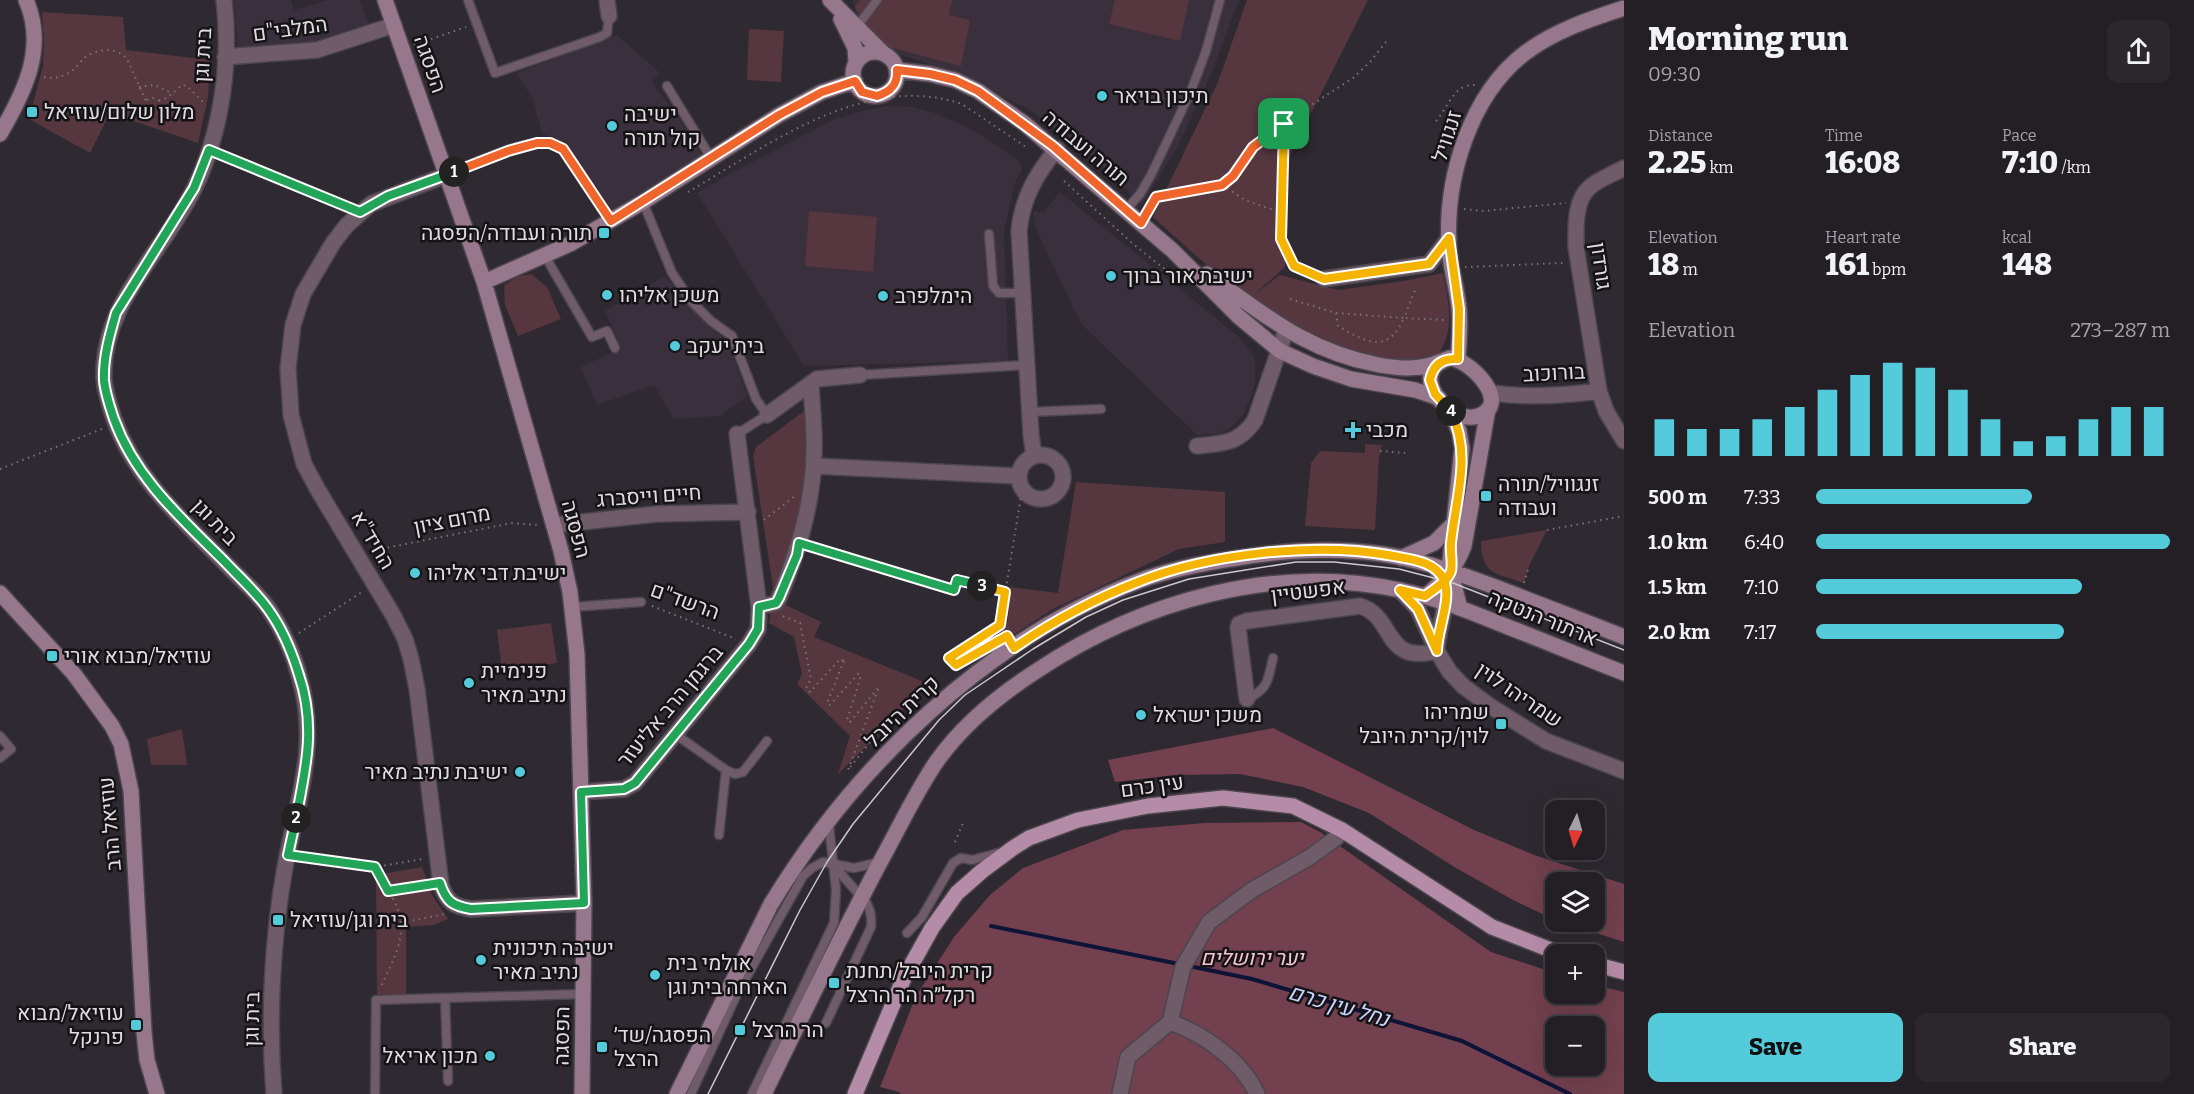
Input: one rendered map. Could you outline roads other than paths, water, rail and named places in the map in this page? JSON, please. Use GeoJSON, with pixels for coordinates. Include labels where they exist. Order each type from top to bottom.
{"type":"FeatureCollection","features":[{"type":"Feature","properties":{"kind":"main road","name":"עין כרם"},"geometry":{"type":"LineString","coordinates":[[855,1094],[904,978],[932,928],[977,865],[1029,838],[1078,820],[1148,806],[1223,798],[1293,806],[1342,830],[1492,927],[1545,948]]}},
{"type":"Feature","properties":{"kind":"main road"},"geometry":{"type":"LineString","coordinates":[[1605,966],[1624,972]]}},
{"type":"Feature","properties":{"kind":"street"},"geometry":{"type":"LineString","coordinates":[[0,134],[16,107],[29,74],[34,44],[33,28],[26,0]]}},
{"type":"Feature","properties":{"kind":"street","name":"בית וגן"},"geometry":{"type":"LineString","coordinates":[[224,0],[227,32],[220,108],[209,150],[194,188],[116,313],[105,356],[104,380],[108,403],[128,453],[162,498],[268,608],[300,675],[309,724],[308,753],[288,855],[277,932],[272,1008],[274,1094]]}},
{"type":"Feature","properties":{"kind":"street","name":"הפסגה"},"geometry":{"type":"LineString","coordinates":[[385,0],[484,282],[554,525],[572,607],[578,654],[584,903],[582,1094]]}},
{"type":"Feature","properties":{"kind":"street"},"geometry":{"type":"LineString","coordinates":[[607,0],[609,16]]}},
{"type":"Feature","properties":{"kind":"street"},"geometry":{"type":"LineString","coordinates":[[830,0],[894,63],[897,77],[890,90],[877,96],[862,92],[853,73],[856,62],[855,48],[830,0]]}},
{"type":"Feature","properties":{"kind":"street","name":"זנגוויל"},"geometry":{"type":"LineString","coordinates":[[1458,359],[1460,320],[1449,238],[1451,206],[1461,148],[1481,103],[1513,63],[1543,42],[1577,24],[1624,8]]}},
{"type":"Feature","properties":{"kind":"street","name":"המלבי\"ם"},"geometry":{"type":"LineString","coordinates":[[225,57],[316,50],[394,25]]}},
{"type":"Feature","properties":{"kind":"street"},"geometry":{"type":"LineString","coordinates":[[856,62],[870,52],[884,53]]}},
{"type":"Feature","properties":{"kind":"street","name":"תורה ועבודה"},"geometry":{"type":"LineString","coordinates":[[897,70],[955,80],[970,87],[1025,124],[1057,149],[1172,250],[1238,316],[1280,351],[1313,366],[1351,379],[1415,390],[1444,403]]}},
{"type":"Feature","properties":{"kind":"street"},"geometry":{"type":"LineString","coordinates":[[484,282],[545,256],[611,221],[788,110],[822,92],[855,81]]}},
{"type":"Feature","properties":{"kind":"street"},"geometry":{"type":"LineString","coordinates":[[1034,456],[1022,293],[1020,215],[1026,194],[1057,149]]}},
{"type":"Feature","properties":{"kind":"street","name":"גורדון"},"geometry":{"type":"LineString","coordinates":[[1599,391],[1576,228],[1581,204],[1589,187],[1624,168]]}},
{"type":"Feature","properties":{"kind":"street","name":"החיד\"א"},"geometry":{"type":"LineString","coordinates":[[447,175],[388,196],[360,212],[333,243],[303,294],[292,325],[288,368],[291,415],[304,464],[401,631],[411,659],[417,689],[440,883],[445,896],[456,906],[471,909],[584,903]]}},
{"type":"Feature","properties":{"kind":"street"},"geometry":{"type":"LineString","coordinates":[[1324,279],[1429,264],[1449,238]]}},
{"type":"Feature","properties":{"kind":"street","name":"תורה ועבודה"},"geometry":{"type":"LineString","coordinates":[[1172,250],[1260,314],[1286,330],[1332,352],[1403,368],[1430,366],[1442,361]]}},
{"type":"Feature","properties":{"kind":"street"},"geometry":{"type":"LineString","coordinates":[[1197,446],[1232,440],[1246,432],[1255,420],[1286,330]]}},
{"type":"Feature","properties":{"kind":"street"},"geometry":{"type":"LineString","coordinates":[[1425,596],[1447,576],[1464,546],[1491,400],[1491,393],[1482,379],[1465,362],[1458,359],[1442,361],[1436,366],[1430,380],[1431,387],[1456,423],[1462,448],[1447,576],[1453,605],[1439,629],[1437,651]]}},
{"type":"Feature","properties":{"kind":"street"},"geometry":{"type":"LineString","coordinates":[[767,415],[817,379],[860,375]]}},
{"type":"Feature","properties":{"kind":"street"},"geometry":{"type":"LineString","coordinates":[[759,607],[776,603],[779,598],[797,555],[805,525],[814,466],[811,383]]}},
{"type":"Feature","properties":{"kind":"street","name":"בורוכוב"},"geometry":{"type":"LineString","coordinates":[[1491,393],[1517,397],[1556,396],[1599,391],[1606,411],[1624,441]]}},
{"type":"Feature","properties":{"kind":"street"},"geometry":{"type":"LineString","coordinates":[[1444,403],[1469,418],[1488,410]]}},
{"type":"Feature","properties":{"kind":"street","name":"ברגמן הרב אליעזר"},"geometry":{"type":"LineString","coordinates":[[581,792],[624,789],[635,783],[749,644],[758,629],[759,607],[737,434]]}},
{"type":"Feature","properties":{"kind":"street"},"geometry":{"type":"LineString","coordinates":[[814,466],[976,474],[1020,483],[1035,499],[1042,500],[1056,494],[1063,482],[1061,468],[1057,462],[1045,455],[1034,456],[1024,462],[1020,483]]}},
{"type":"Feature","properties":{"kind":"street","name":"חיים וייסברג"},"geometry":{"type":"LineString","coordinates":[[554,525],[657,513],[749,520]]}},
{"type":"Feature","properties":{"kind":"street"},"geometry":{"type":"LineString","coordinates":[[1401,558],[1434,543],[1454,523]]}},
{"type":"Feature","properties":{"kind":"street","name":"קרית היובל"},"geometry":{"type":"LineString","coordinates":[[677,1094],[771,904],[829,818],[899,742],[951,693],[988,664],[1082,606],[1140,581],[1209,563],[1295,549],[1358,552],[1401,558],[1432,566],[1447,576]]}},
{"type":"Feature","properties":{"kind":"street","name":"ארתור הנטקה"},"geometry":{"type":"LineString","coordinates":[[1447,576],[1624,637]]}},
{"type":"Feature","properties":{"kind":"street"},"geometry":{"type":"LineString","coordinates":[[764,1094],[880,862],[936,763],[965,727],[1005,691],[1076,646],[1151,611],[1186,600],[1236,590],[1314,581],[1355,583],[1400,590],[1453,605]]}},
{"type":"Feature","properties":{"kind":"street","name":"שמריהו לוין"},"geometry":{"type":"LineString","coordinates":[[1400,590],[1418,609],[1437,651],[1449,671],[1463,686],[1546,741],[1624,771]]}},
{"type":"Feature","properties":{"kind":"street","name":"עוזיאל הרב"},"geometry":{"type":"LineString","coordinates":[[0,593],[74,674],[112,726],[122,744],[131,791],[144,1032],[147,1060],[157,1094]]}},
{"type":"Feature","properties":{"kind":"street","name":"ארתור הנטקה"},"geometry":{"type":"LineString","coordinates":[[1453,605],[1624,673]]}},
{"type":"Feature","properties":{"kind":"street","name":"אפשטיין"},"geometry":{"type":"LineString","coordinates":[[1247,699],[1238,628],[1239,624],[1246,621],[1360,606],[1370,609],[1378,616],[1394,643],[1403,650],[1415,654],[1437,651]]}},
{"type":"Feature","properties":{"kind":"street"},"geometry":{"type":"LineString","coordinates":[[1120,1094],[1128,1057],[1170,1023],[1183,968],[1209,922],[1252,890],[1319,850],[1336,838],[1342,830]]}},
{"type":"Feature","properties":{"kind":"street"},"geometry":{"type":"LineString","coordinates":[[1170,1023],[1190,1029],[1218,1048],[1252,1083],[1257,1094]]}},
{"type":"Feature","properties":{"kind":"lane"},"geometry":{"type":"LineString","coordinates":[[468,0],[495,73],[600,37],[607,33],[609,16]]}},
{"type":"Feature","properties":{"kind":"lane"},"geometry":{"type":"LineString","coordinates":[[857,27],[878,0]]}},
{"type":"Feature","properties":{"kind":"lane"},"geometry":{"type":"LineString","coordinates":[[1126,210],[1140,194],[1151,175],[1191,91],[1206,51],[1220,0]]}},
{"type":"Feature","properties":{"kind":"lane"},"geometry":{"type":"LineString","coordinates":[[667,86],[711,158]]}},
{"type":"Feature","properties":{"kind":"lane"},"geometry":{"type":"LineString","coordinates":[[447,175],[508,151],[537,143],[550,143],[563,149],[611,221]]}},
{"type":"Feature","properties":{"kind":"lane"},"geometry":{"type":"LineString","coordinates":[[643,202],[672,273],[692,302],[711,321],[732,336],[756,399],[767,415],[737,434]]}},
{"type":"Feature","properties":{"kind":"lane"},"geometry":{"type":"LineString","coordinates":[[989,234],[993,286],[999,293],[1022,293]]}},
{"type":"Feature","properties":{"kind":"lane"},"geometry":{"type":"LineString","coordinates":[[545,256],[591,337],[607,331],[615,348]]}},
{"type":"Feature","properties":{"kind":"lane"},"geometry":{"type":"LineString","coordinates":[[860,375],[1027,365]]}},
{"type":"Feature","properties":{"kind":"lane"},"geometry":{"type":"LineString","coordinates":[[1029,412],[1101,409]]}},
{"type":"Feature","properties":{"kind":"lane","name":"הרשד\"ם"},"geometry":{"type":"LineString","coordinates":[[572,607],[641,602]]}},
{"type":"Feature","properties":{"kind":"lane"},"geometry":{"type":"LineString","coordinates":[[1247,699],[1258,694],[1267,684],[1273,658]]}},
{"type":"Feature","properties":{"kind":"lane"},"geometry":{"type":"LineString","coordinates":[[675,734],[735,774],[743,772],[767,741]]}},
{"type":"Feature","properties":{"kind":"lane"},"geometry":{"type":"LineString","coordinates":[[0,736],[11,749],[0,758]]}},
{"type":"Feature","properties":{"kind":"lane"},"geometry":{"type":"LineString","coordinates":[[718,835],[726,770]]}},
{"type":"Feature","properties":{"kind":"lane"},"geometry":{"type":"LineString","coordinates":[[752,1094],[832,930],[836,906],[829,818]]}},
{"type":"Feature","properties":{"kind":"lane"},"geometry":{"type":"LineString","coordinates":[[907,933],[926,911],[951,865],[961,858],[977,865]]}},
{"type":"Feature","properties":{"kind":"lane"},"geometry":{"type":"LineString","coordinates":[[691,1094],[737,994],[797,885],[807,872],[825,862],[854,868],[880,862]]}},
{"type":"Feature","properties":{"kind":"lane"},"geometry":{"type":"LineString","coordinates":[[826,1023],[871,927],[870,908],[833,865]]}},
{"type":"Feature","properties":{"kind":"lane"},"geometry":{"type":"LineString","coordinates":[[375,1094],[376,1000],[584,994]]}},
{"type":"Feature","properties":{"kind":"lane"},"geometry":{"type":"LineString","coordinates":[[445,998],[448,1081]]}},
{"type":"Feature","properties":{"kind":"waterway","name":"נחל עין כרם"},"geometry":{"type":"LineString","coordinates":[[991,926],[1179,964]]}},
{"type":"Feature","properties":{"kind":"waterway","name":"נחל עין כרם"},"geometry":{"type":"LineString","coordinates":[[1189,966],[1252,979],[1462,1041],[1570,1094]]}},
{"type":"Feature","properties":{"kind":"tram line"},"geometry":{"type":"LineString","coordinates":[[708,1094],[800,910],[827,862],[853,824],[939,720],[965,695],[1033,649],[1086,617],[1123,600],[1189,579],[1296,562],[1334,562],[1399,569],[1453,583],[1624,650]]}},
{"type":"Feature","properties":{"kind":"place","name":"תיכון בויאר"},"geometry":{"type":"Point","coordinates":[1102,96]}},
{"type":"Feature","properties":{"kind":"place","name":"מלון שלום/עוזיאל"},"geometry":{"type":"Point","coordinates":[32,112]}},
{"type":"Feature","properties":{"kind":"place","name":"ישיבה קול תורה"},"geometry":{"type":"Point","coordinates":[612,126]}},
{"type":"Feature","properties":{"kind":"place","name":"תורה ועבודה/הפסגה"},"geometry":{"type":"Point","coordinates":[604,233]}},
{"type":"Feature","properties":{"kind":"place","name":"ישיבת אור ברוך"},"geometry":{"type":"Point","coordinates":[1111,276]}},
{"type":"Feature","properties":{"kind":"place","name":"משכן אליהו"},"geometry":{"type":"Point","coordinates":[607,295]}},
{"type":"Feature","properties":{"kind":"place","name":"הימלפרב"},"geometry":{"type":"Point","coordinates":[883,296]}},
{"type":"Feature","properties":{"kind":"place","name":"בית יעקב"},"geometry":{"type":"Point","coordinates":[675,346]}},
{"type":"Feature","properties":{"kind":"place","name":"מכבי"},"geometry":{"type":"Point","coordinates":[1353,430]}},
{"type":"Feature","properties":{"kind":"place","name":"זנגוויל/תורה ועבודה"},"geometry":{"type":"Point","coordinates":[1486,496]}},
{"type":"Feature","properties":{"kind":"place","name":"ישיבת דבי אליהו"},"geometry":{"type":"Point","coordinates":[415,573]}},
{"type":"Feature","properties":{"kind":"place","name":"עוזיאל/מבוא אורי"},"geometry":{"type":"Point","coordinates":[52,656]}},
{"type":"Feature","properties":{"kind":"place","name":"פנימיית נתיב מאיר"},"geometry":{"type":"Point","coordinates":[469,683]}},
{"type":"Feature","properties":{"kind":"place","name":"משכן ישראל"},"geometry":{"type":"Point","coordinates":[1141,715]}},
{"type":"Feature","properties":{"kind":"place","name":"שמריהו לוין/קרית היובל"},"geometry":{"type":"Point","coordinates":[1501,724]}},
{"type":"Feature","properties":{"kind":"place","name":"ישיבת נתיב מאיר"},"geometry":{"type":"Point","coordinates":[520,772]}},
{"type":"Feature","properties":{"kind":"place","name":"בית וגן/עוזיאל"},"geometry":{"type":"Point","coordinates":[278,920]}},
{"type":"Feature","properties":{"kind":"place","name":"ישיבה תיכונית נתיב מאיר"},"geometry":{"type":"Point","coordinates":[481,960]}},
{"type":"Feature","properties":{"kind":"place","name":"אולמי בית הארחה בית וגן"},"geometry":{"type":"Point","coordinates":[655,975]}},
{"type":"Feature","properties":{"kind":"place","name":"קרית היובל/תחנת רקל״ה הר הרצל"},"geometry":{"type":"Point","coordinates":[834,983]}},
{"type":"Feature","properties":{"kind":"place","name":"עוזיאל/מבוא פרנקל"},"geometry":{"type":"Point","coordinates":[136,1025]}},
{"type":"Feature","properties":{"kind":"place","name":"הר הרצל"},"geometry":{"type":"Point","coordinates":[740,1030]}},
{"type":"Feature","properties":{"kind":"place","name":"הפסגה/שד׳ הרצל"},"geometry":{"type":"Point","coordinates":[602,1047]}},
{"type":"Feature","properties":{"kind":"place","name":"מכון אריאל"},"geometry":{"type":"Point","coordinates":[490,1056]}},
{"type":"Feature","properties":{"kind":"park label","name":"יער ירושלים"},"geometry":{"type":"Point","coordinates":[1252,958]}}]}
